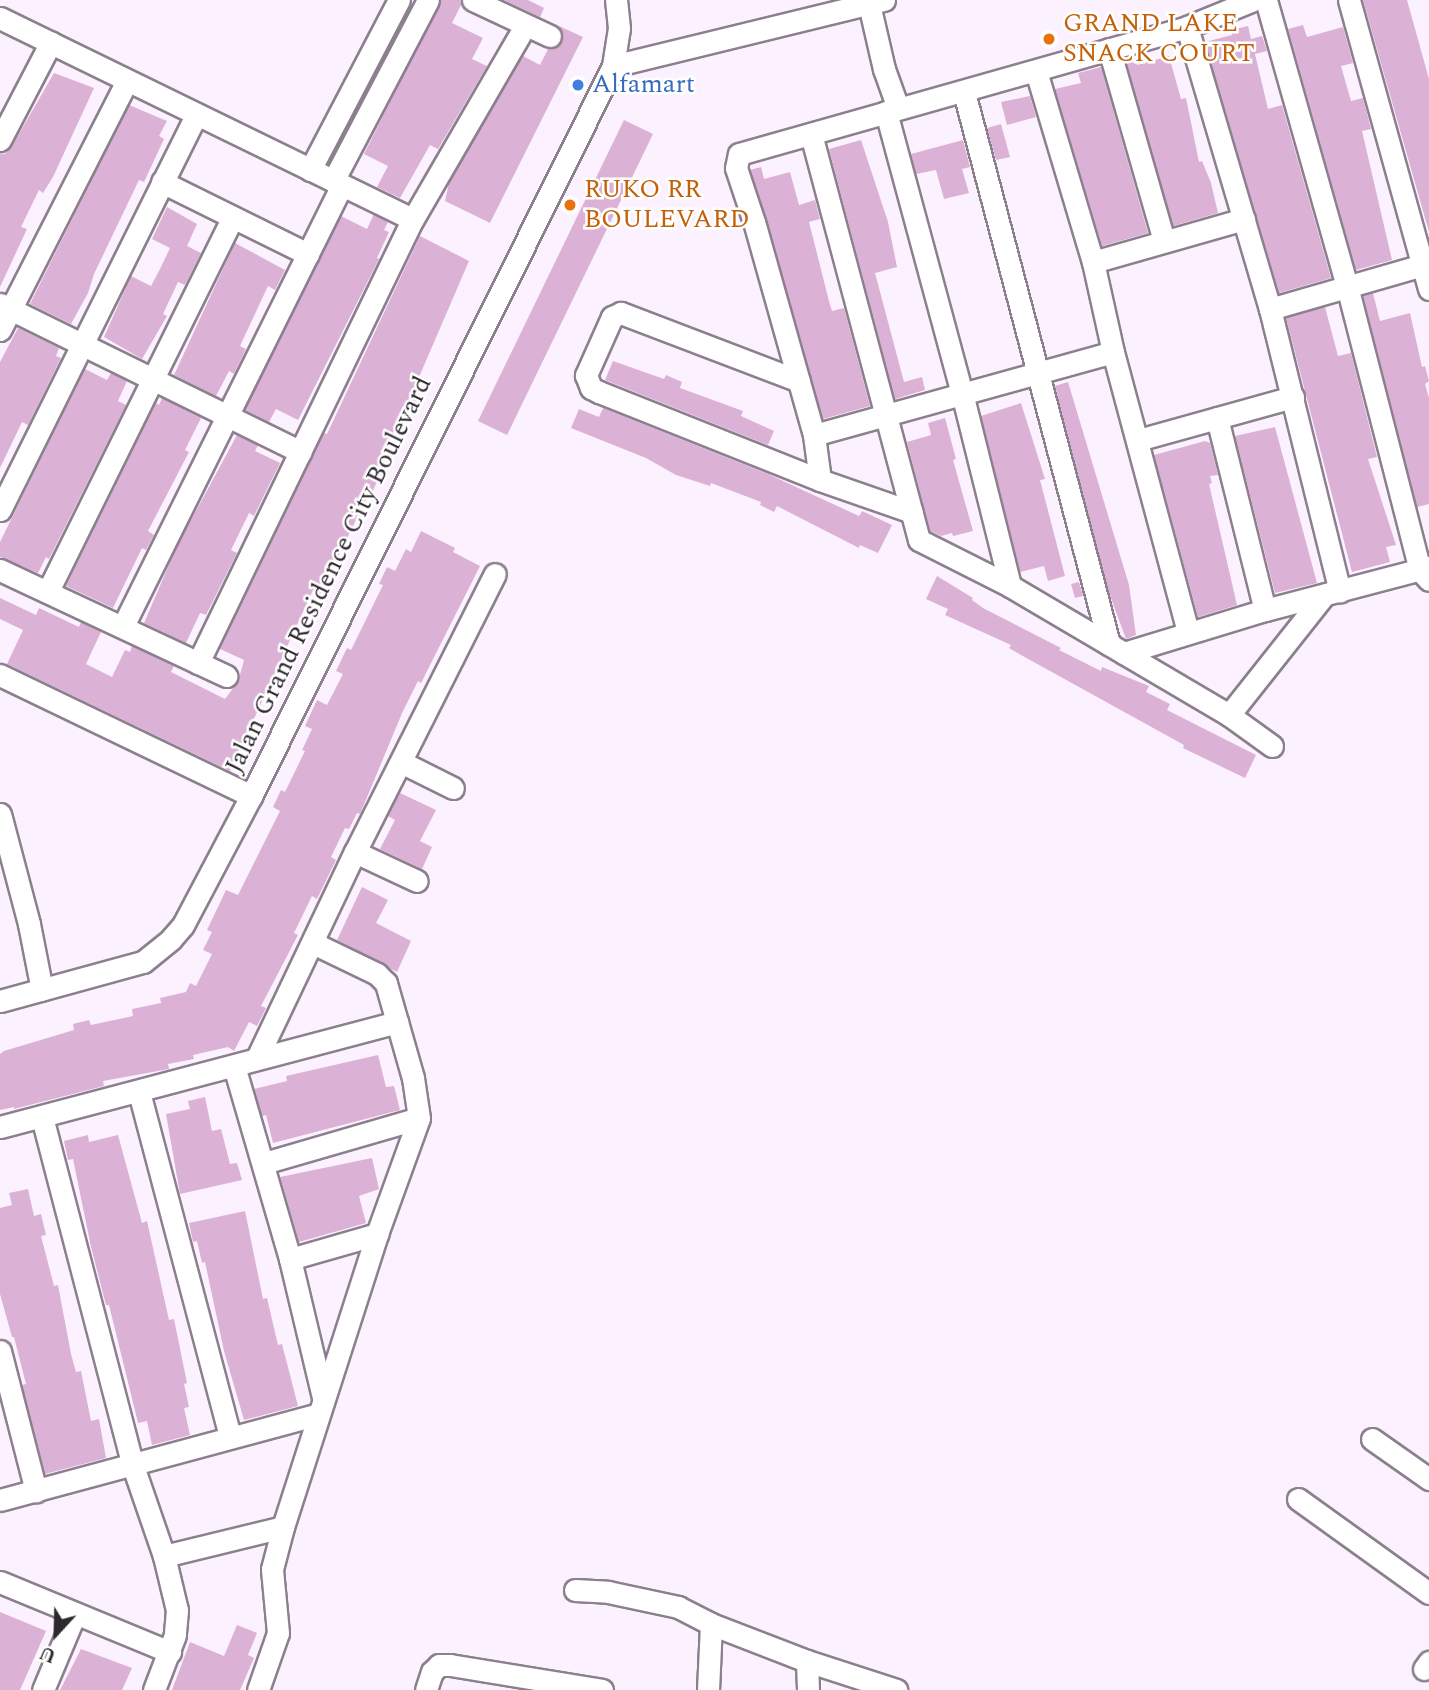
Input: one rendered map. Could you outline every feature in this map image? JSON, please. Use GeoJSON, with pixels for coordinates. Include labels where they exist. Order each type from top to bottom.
{"type":"FeatureCollection","features":[{"type":"Feature","properties":{"kind":"street"},"geometry":{"type":"LineString","coordinates":[[310,170],[399,0]]}},
{"type":"Feature","properties":{"kind":"street"},"geometry":{"type":"LineString","coordinates":[[123,626],[308,254],[337,183],[428,0]]}},
{"type":"Feature","properties":{"kind":"street"},"geometry":{"type":"LineString","coordinates":[[473,0],[550,36]]}},
{"type":"Feature","properties":{"kind":"street","name":"Jalan Grand Residence City Boulevard"},"geometry":{"type":"LineString","coordinates":[[0,1001],[126,969],[143,962],[171,939],[183,925],[251,796],[613,65],[619,28],[616,0]]}},
{"type":"Feature","properties":{"kind":"street"},"geometry":{"type":"LineString","coordinates":[[820,481],[814,435],[735,162],[739,154],[1187,27],[1253,0]]}},
{"type":"Feature","properties":{"kind":"street"},"geometry":{"type":"LineString","coordinates":[[1116,649],[1332,593],[1426,572],[1266,0]]}},
{"type":"Feature","properties":{"kind":"street"},"geometry":{"type":"LineString","coordinates":[[1349,0],[1426,264],[1429,289]]}},
{"type":"Feature","properties":{"kind":"street"},"geometry":{"type":"LineString","coordinates":[[613,65],[877,2],[884,69],[892,110],[1010,586]]}},
{"type":"Feature","properties":{"kind":"street"},"geometry":{"type":"LineString","coordinates":[[0,18],[413,219]]}},
{"type":"Feature","properties":{"kind":"street"},"geometry":{"type":"LineString","coordinates":[[198,663],[413,219],[525,26]]}},
{"type":"Feature","properties":{"kind":"street"},"geometry":{"type":"LineString","coordinates":[[1187,27],[1270,309],[1293,397],[1332,593]]}},
{"type":"Feature","properties":{"kind":"street"},"geometry":{"type":"LineString","coordinates":[[0,140],[51,41]]}},
{"type":"Feature","properties":{"kind":"street"},"geometry":{"type":"LineString","coordinates":[[1109,49],[1164,241]]}},
{"type":"Feature","properties":{"kind":"street"},"geometry":{"type":"LineString","coordinates":[[1035,71],[1093,262],[1113,352],[1188,632]]}},
{"type":"Feature","properties":{"kind":"street"},"geometry":{"type":"LineString","coordinates":[[0,330],[5,306],[127,80]]}},
{"type":"Feature","properties":{"kind":"street"},"geometry":{"type":"LineString","coordinates":[[964,92],[1116,649]]}},
{"type":"Feature","properties":{"kind":"street"},"geometry":{"type":"LineString","coordinates":[[0,510],[197,114]]}},
{"type":"Feature","properties":{"kind":"street"},"geometry":{"type":"LineString","coordinates":[[811,134],[888,414],[919,540],[1010,586],[1229,715],[1272,746]]}},
{"type":"Feature","properties":{"kind":"street"},"geometry":{"type":"LineString","coordinates":[[162,182],[308,254]]}},
{"type":"Feature","properties":{"kind":"street"},"geometry":{"type":"LineString","coordinates":[[48,591],[233,217]]}},
{"type":"Feature","properties":{"kind":"street"},"geometry":{"type":"LineString","coordinates":[[1093,262],[1244,219]]}},
{"type":"Feature","properties":{"kind":"street"},"geometry":{"type":"LineString","coordinates":[[1270,309],[1426,264]]}},
{"type":"Feature","properties":{"kind":"street"},"geometry":{"type":"LineString","coordinates":[[5,306],[301,452]]}},
{"type":"Feature","properties":{"kind":"street"},"geometry":{"type":"LineString","coordinates":[[799,381],[621,313],[612,317],[586,375],[591,388],[599,392],[820,481],[912,512]]}},
{"type":"Feature","properties":{"kind":"street"},"geometry":{"type":"LineString","coordinates":[[814,435],[1113,352]]}},
{"type":"Feature","properties":{"kind":"street"},"geometry":{"type":"LineString","coordinates":[[1138,440],[1293,397]]}},
{"type":"Feature","properties":{"kind":"street"},"geometry":{"type":"LineString","coordinates":[[1217,418],[1265,610]]}},
{"type":"Feature","properties":{"kind":"street"},"geometry":{"type":"LineString","coordinates":[[0,570],[226,676]]}},
{"type":"Feature","properties":{"kind":"street"},"geometry":{"type":"LineString","coordinates":[[257,1058],[355,852],[495,574]]}},
{"type":"Feature","properties":{"kind":"street"},"geometry":{"type":"LineString","coordinates":[[1229,715],[1332,593]]}},
{"type":"Feature","properties":{"kind":"street"},"geometry":{"type":"LineString","coordinates":[[0,675],[251,796]]}},
{"type":"Feature","properties":{"kind":"street"},"geometry":{"type":"LineString","coordinates":[[401,762],[453,788]]}},
{"type":"Feature","properties":{"kind":"street"},"geometry":{"type":"LineString","coordinates":[[0,814],[29,924],[42,990]]}},
{"type":"Feature","properties":{"kind":"street"},"geometry":{"type":"LineString","coordinates":[[355,852],[417,881]]}},
{"type":"Feature","properties":{"kind":"street"},"geometry":{"type":"LineString","coordinates":[[258,1690],[278,1633],[272,1569],[283,1527],[377,1234],[419,1118],[413,1078],[383,979],[313,943]]}},
{"type":"Feature","properties":{"kind":"street"},"geometry":{"type":"LineString","coordinates":[[0,1127],[397,1022]]}},
{"type":"Feature","properties":{"kind":"street"},"geometry":{"type":"LineString","coordinates":[[234,1066],[290,1259],[321,1407]]}},
{"type":"Feature","properties":{"kind":"street"},"geometry":{"type":"LineString","coordinates":[[139,1092],[230,1436]]}},
{"type":"Feature","properties":{"kind":"street"},"geometry":{"type":"LineString","coordinates":[[42,1117],[133,1466],[164,1556],[177,1610],[175,1635],[154,1690]]}},
{"type":"Feature","properties":{"kind":"street"},"geometry":{"type":"LineString","coordinates":[[264,1163],[419,1118]]}},
{"type":"Feature","properties":{"kind":"street"},"geometry":{"type":"LineString","coordinates":[[290,1259],[377,1234]]}},
{"type":"Feature","properties":{"kind":"street"},"geometry":{"type":"LineString","coordinates":[[0,1351],[36,1491]]}},
{"type":"Feature","properties":{"kind":"street"},"geometry":{"type":"LineString","coordinates":[[0,1500],[133,1466],[321,1407]]}},
{"type":"Feature","properties":{"kind":"street"},"geometry":{"type":"LineString","coordinates":[[1372,1439],[1429,1479]]}},
{"type":"Feature","properties":{"kind":"street"},"geometry":{"type":"LineString","coordinates":[[1298,1499],[1429,1593]]}},
{"type":"Feature","properties":{"kind":"street"},"geometry":{"type":"LineString","coordinates":[[164,1556],[283,1527]]}},
{"type":"Feature","properties":{"kind":"street"},"geometry":{"type":"LineString","coordinates":[[0,1581],[170,1652]]}},
{"type":"Feature","properties":{"kind":"street"},"geometry":{"type":"LineString","coordinates":[[575,1590],[608,1592],[678,1607],[711,1624],[807,1661],[896,1690]]}},
{"type":"Feature","properties":{"kind":"street"},"geometry":{"type":"LineString","coordinates":[[43,1690],[75,1614]]}},
{"type":"Feature","properties":{"kind":"street"},"geometry":{"type":"LineString","coordinates":[[708,1690],[711,1624]]}},
{"type":"Feature","properties":{"kind":"street"},"geometry":{"type":"LineString","coordinates":[[807,1661],[808,1690]]}},
{"type":"Feature","properties":{"kind":"street"},"geometry":{"type":"LineString","coordinates":[[426,1690],[432,1672],[439,1665],[602,1690]]}},
{"type":"Feature","properties":{"kind":"building"},"geometry":{"type":"Polygon","coordinates":[[[441,0],[460,0],[461,5],[452,23],[483,38],[472,59],[487,66],[438,149],[430,145],[400,198],[377,187],[388,166],[364,154],[441,0]]]}},
{"type":"Feature","properties":{"kind":"building"},"geometry":{"type":"Polygon","coordinates":[[[504,0],[528,0],[544,8],[540,17],[504,0]]]}},
{"type":"Feature","properties":{"kind":"building"},"geometry":{"type":"Polygon","coordinates":[[[1363,0],[1407,0],[1429,79],[1429,232],[1363,0]]]}},
{"type":"Feature","properties":{"kind":"building"},"geometry":{"type":"Polygon","coordinates":[[[1303,25],[1307,37],[1343,27],[1353,63],[1341,66],[1351,101],[1363,98],[1371,129],[1362,131],[1392,260],[1356,270],[1288,29],[1303,25]]]}},
{"type":"Feature","properties":{"kind":"building"},"geometry":{"type":"Polygon","coordinates":[[[559,26],[583,37],[490,223],[445,201],[449,183],[523,56],[540,65],[548,49],[557,47],[562,42],[563,34],[559,26]]]}},
{"type":"Feature","properties":{"kind":"building"},"geometry":{"type":"Polygon","coordinates":[[[1248,26],[1251,39],[1262,36],[1267,51],[1255,54],[1268,109],[1282,105],[1331,278],[1279,293],[1205,42],[1232,35],[1231,30],[1248,26]]]}},
{"type":"Feature","properties":{"kind":"building"},"geometry":{"type":"Polygon","coordinates":[[[1169,56],[1181,99],[1186,98],[1199,162],[1202,161],[1211,183],[1218,213],[1173,226],[1126,61],[1135,59],[1137,65],[1169,56]]]}},
{"type":"Feature","properties":{"kind":"building"},"geometry":{"type":"Polygon","coordinates":[[[1101,67],[1148,233],[1102,246],[1055,89],[1081,83],[1078,73],[1101,67]]]}},
{"type":"Feature","properties":{"kind":"building"},"geometry":{"type":"Polygon","coordinates":[[[54,73],[94,88],[53,177],[43,193],[39,190],[21,227],[27,229],[0,287],[0,153],[5,154],[12,146],[54,73]]]}},
{"type":"Feature","properties":{"kind":"building"},"geometry":{"type":"Polygon","coordinates":[[[1030,96],[1036,117],[1007,125],[1001,102],[1030,96]]]}},
{"type":"Feature","properties":{"kind":"building"},"geometry":{"type":"Polygon","coordinates":[[[129,105],[167,121],[159,136],[164,139],[144,182],[139,180],[94,274],[88,293],[71,324],[30,304],[129,105]]]}},
{"type":"Feature","properties":{"kind":"building"},"geometry":{"type":"Polygon","coordinates":[[[624,120],[653,134],[507,435],[478,421],[624,120]]]}},
{"type":"Feature","properties":{"kind":"building"},"geometry":{"type":"Polygon","coordinates":[[[1001,124],[1010,157],[996,160],[987,128],[1001,124]]]}},
{"type":"Feature","properties":{"kind":"building"},"geometry":{"type":"Polygon","coordinates":[[[861,140],[888,222],[897,267],[875,273],[904,382],[922,377],[925,390],[895,399],[829,149],[861,140]]]}},
{"type":"Feature","properties":{"kind":"building"},"geometry":{"type":"Polygon","coordinates":[[[963,140],[970,167],[962,169],[969,193],[944,199],[936,170],[916,174],[911,154],[963,140]]]}},
{"type":"Feature","properties":{"kind":"building"},"geometry":{"type":"Polygon","coordinates":[[[761,167],[764,179],[790,172],[799,205],[815,200],[820,219],[809,222],[829,301],[832,311],[844,308],[870,406],[823,419],[750,170],[761,167]]]}},
{"type":"Feature","properties":{"kind":"building"},"geometry":{"type":"Polygon","coordinates":[[[167,207],[197,224],[187,246],[201,253],[185,285],[178,282],[163,314],[167,316],[142,359],[104,337],[131,276],[151,286],[161,267],[170,248],[152,239],[167,207]]]}},
{"type":"Feature","properties":{"kind":"building"},"geometry":{"type":"Polygon","coordinates":[[[374,214],[388,222],[384,230],[389,232],[377,258],[379,259],[298,420],[276,409],[269,422],[245,410],[341,216],[367,229],[374,214]]]}},
{"type":"Feature","properties":{"kind":"building"},"geometry":{"type":"Polygon","coordinates":[[[420,236],[469,261],[413,391],[420,395],[413,409],[406,405],[376,469],[382,472],[320,594],[313,590],[230,771],[7,664],[23,630],[0,619],[0,598],[36,615],[39,608],[79,627],[81,622],[101,632],[86,664],[112,677],[125,650],[130,652],[132,646],[174,666],[171,672],[225,699],[238,682],[244,660],[220,649],[324,433],[327,434],[420,236]]]}},
{"type":"Feature","properties":{"kind":"building"},"geometry":{"type":"Polygon","coordinates":[[[235,243],[285,270],[275,290],[268,286],[240,346],[246,349],[234,374],[229,371],[216,396],[174,375],[235,243]]]}},
{"type":"Feature","properties":{"kind":"building"},"geometry":{"type":"Polygon","coordinates":[[[1373,293],[1380,321],[1410,313],[1422,367],[1425,366],[1429,381],[1425,384],[1429,398],[1429,504],[1417,507],[1363,296],[1373,293]]]}},
{"type":"Feature","properties":{"kind":"building"},"geometry":{"type":"Polygon","coordinates":[[[1325,307],[1338,356],[1351,353],[1377,457],[1368,459],[1396,545],[1386,547],[1390,562],[1352,572],[1286,318],[1325,307]]]}},
{"type":"Feature","properties":{"kind":"building"},"geometry":{"type":"Polygon","coordinates":[[[18,328],[59,348],[56,356],[61,358],[28,425],[22,422],[0,468],[0,362],[18,328]]]}},
{"type":"Feature","properties":{"kind":"building"},"geometry":{"type":"Polygon","coordinates":[[[613,361],[664,379],[666,375],[682,382],[680,388],[743,411],[741,416],[774,431],[768,445],[605,380],[613,361]]]}},
{"type":"Feature","properties":{"kind":"building"},"geometry":{"type":"Polygon","coordinates":[[[85,369],[107,380],[111,373],[127,381],[118,401],[126,405],[49,559],[46,557],[38,573],[0,557],[0,542],[85,369]]]}},
{"type":"Feature","properties":{"kind":"building"},"geometry":{"type":"Polygon","coordinates":[[[1068,382],[1129,585],[1136,635],[1126,639],[1108,590],[1055,386],[1068,382]]]}},
{"type":"Feature","properties":{"kind":"building"},"geometry":{"type":"Polygon","coordinates":[[[162,398],[201,418],[185,450],[189,452],[148,531],[154,535],[146,550],[142,548],[113,608],[66,586],[156,403],[159,405],[162,398]]]}},
{"type":"Feature","properties":{"kind":"building"},"geometry":{"type":"Polygon","coordinates":[[[1021,403],[1045,479],[1040,480],[1065,576],[1048,581],[1044,566],[1020,572],[981,416],[1021,403]]]}},
{"type":"Feature","properties":{"kind":"building"},"geometry":{"type":"Polygon","coordinates":[[[603,408],[768,474],[859,516],[862,511],[892,525],[878,553],[860,545],[859,548],[777,506],[774,512],[760,505],[761,502],[711,483],[710,486],[676,475],[646,458],[571,428],[579,409],[599,417],[603,408]]]}},
{"type":"Feature","properties":{"kind":"building"},"geometry":{"type":"Polygon","coordinates":[[[945,418],[956,459],[953,460],[973,531],[953,536],[952,533],[941,536],[930,531],[907,442],[931,435],[928,423],[945,418]]]}},
{"type":"Feature","properties":{"kind":"building"},"geometry":{"type":"Polygon","coordinates":[[[1275,427],[1317,583],[1275,593],[1235,436],[1275,427]]]}},
{"type":"Feature","properties":{"kind":"building"},"geometry":{"type":"Polygon","coordinates":[[[237,435],[258,445],[255,451],[280,463],[254,516],[249,513],[231,550],[237,553],[206,615],[200,613],[186,643],[144,623],[177,546],[237,435]]]}},
{"type":"Feature","properties":{"kind":"building"},"geometry":{"type":"Polygon","coordinates":[[[1205,441],[1210,443],[1218,475],[1210,476],[1212,483],[1209,484],[1237,605],[1198,617],[1154,455],[1205,441]]]}},
{"type":"Feature","properties":{"kind":"building"},"geometry":{"type":"Polygon","coordinates":[[[421,531],[455,548],[453,552],[480,566],[421,683],[418,681],[403,711],[360,814],[357,813],[349,829],[345,828],[331,857],[336,860],[317,899],[312,896],[294,933],[298,935],[261,1006],[266,1008],[257,1026],[249,1022],[234,1051],[228,1047],[193,1055],[194,1059],[168,1064],[169,1069],[103,1081],[104,1086],[14,1109],[0,1110],[0,1054],[4,1051],[74,1030],[73,1024],[89,1020],[91,1025],[133,1016],[132,1009],[161,1003],[160,998],[186,992],[190,983],[196,986],[212,954],[203,950],[212,932],[207,930],[226,890],[238,895],[280,811],[273,807],[281,790],[285,792],[305,751],[302,750],[312,729],[305,726],[317,700],[327,705],[343,674],[336,671],[347,648],[351,650],[383,585],[379,584],[387,567],[395,571],[406,549],[411,552],[421,531]]]}},
{"type":"Feature","properties":{"kind":"building"},"geometry":{"type":"Polygon","coordinates":[[[937,576],[973,598],[972,600],[983,608],[1061,648],[1059,650],[1101,671],[1102,667],[1149,686],[1146,692],[1170,704],[1167,710],[1256,755],[1245,778],[1183,748],[1184,745],[1009,648],[1011,645],[945,615],[948,609],[926,599],[937,576]]]}},
{"type":"Feature","properties":{"kind":"building"},"geometry":{"type":"Polygon","coordinates":[[[1079,582],[1083,596],[1075,598],[1071,584],[1079,582]]]}},
{"type":"Feature","properties":{"kind":"building"},"geometry":{"type":"Polygon","coordinates":[[[400,793],[436,810],[420,841],[432,847],[422,869],[380,849],[395,820],[388,816],[400,793]]]}},
{"type":"Feature","properties":{"kind":"building"},"geometry":{"type":"Polygon","coordinates":[[[362,887],[388,900],[376,923],[411,941],[397,972],[337,940],[362,887]]]}},
{"type":"Feature","properties":{"kind":"building"},"geometry":{"type":"Polygon","coordinates":[[[378,1055],[386,1087],[394,1086],[400,1110],[273,1143],[266,1115],[262,1116],[254,1089],[287,1081],[286,1076],[378,1055]]]}},
{"type":"Feature","properties":{"kind":"building"},"geometry":{"type":"Polygon","coordinates":[[[205,1097],[212,1131],[221,1129],[230,1164],[237,1163],[242,1180],[180,1194],[166,1114],[190,1109],[188,1101],[205,1097]]]}},
{"type":"Feature","properties":{"kind":"building"},"geometry":{"type":"Polygon","coordinates":[[[88,1135],[89,1142],[118,1135],[142,1223],[147,1221],[169,1320],[174,1319],[187,1383],[184,1384],[189,1407],[184,1408],[190,1435],[152,1445],[147,1421],[138,1423],[109,1305],[106,1305],[91,1247],[73,1159],[68,1160],[64,1141],[88,1135]]]}},
{"type":"Feature","properties":{"kind":"building"},"geometry":{"type":"Polygon","coordinates":[[[372,1158],[379,1189],[359,1196],[366,1223],[299,1242],[280,1177],[372,1158]]]}},
{"type":"Feature","properties":{"kind":"building"},"geometry":{"type":"Polygon","coordinates":[[[28,1189],[34,1216],[41,1214],[46,1235],[41,1236],[54,1286],[58,1285],[71,1354],[76,1372],[81,1371],[91,1421],[99,1419],[106,1458],[45,1474],[22,1385],[26,1384],[0,1294],[0,1208],[12,1205],[9,1193],[28,1189]]]}},
{"type":"Feature","properties":{"kind":"building"},"geometry":{"type":"Polygon","coordinates":[[[245,1211],[263,1299],[267,1298],[278,1345],[282,1344],[298,1406],[244,1420],[224,1351],[205,1262],[202,1263],[197,1241],[193,1242],[189,1223],[245,1211]]]}},
{"type":"Feature","properties":{"kind":"building"},"geometry":{"type":"Polygon","coordinates":[[[0,1612],[46,1631],[20,1690],[0,1690],[0,1612]]]}},
{"type":"Feature","properties":{"kind":"building"},"geometry":{"type":"Polygon","coordinates":[[[237,1625],[257,1633],[248,1655],[254,1658],[240,1690],[172,1690],[190,1642],[224,1656],[237,1625]]]}},
{"type":"Feature","properties":{"kind":"building"},"geometry":{"type":"Polygon","coordinates":[[[81,1649],[132,1668],[122,1690],[60,1690],[81,1649]]]}},
{"type":"Feature","properties":{"kind":"place","name":"GRAND LAKE SNACK COURT"},"geometry":{"type":"Point","coordinates":[1049,39]}},
{"type":"Feature","properties":{"kind":"place","name":"Alfamart"},"geometry":{"type":"Point","coordinates":[578,85]}},
{"type":"Feature","properties":{"kind":"place","name":"RUKO RR BOULEVARD"},"geometry":{"type":"Point","coordinates":[570,205]}}]}
